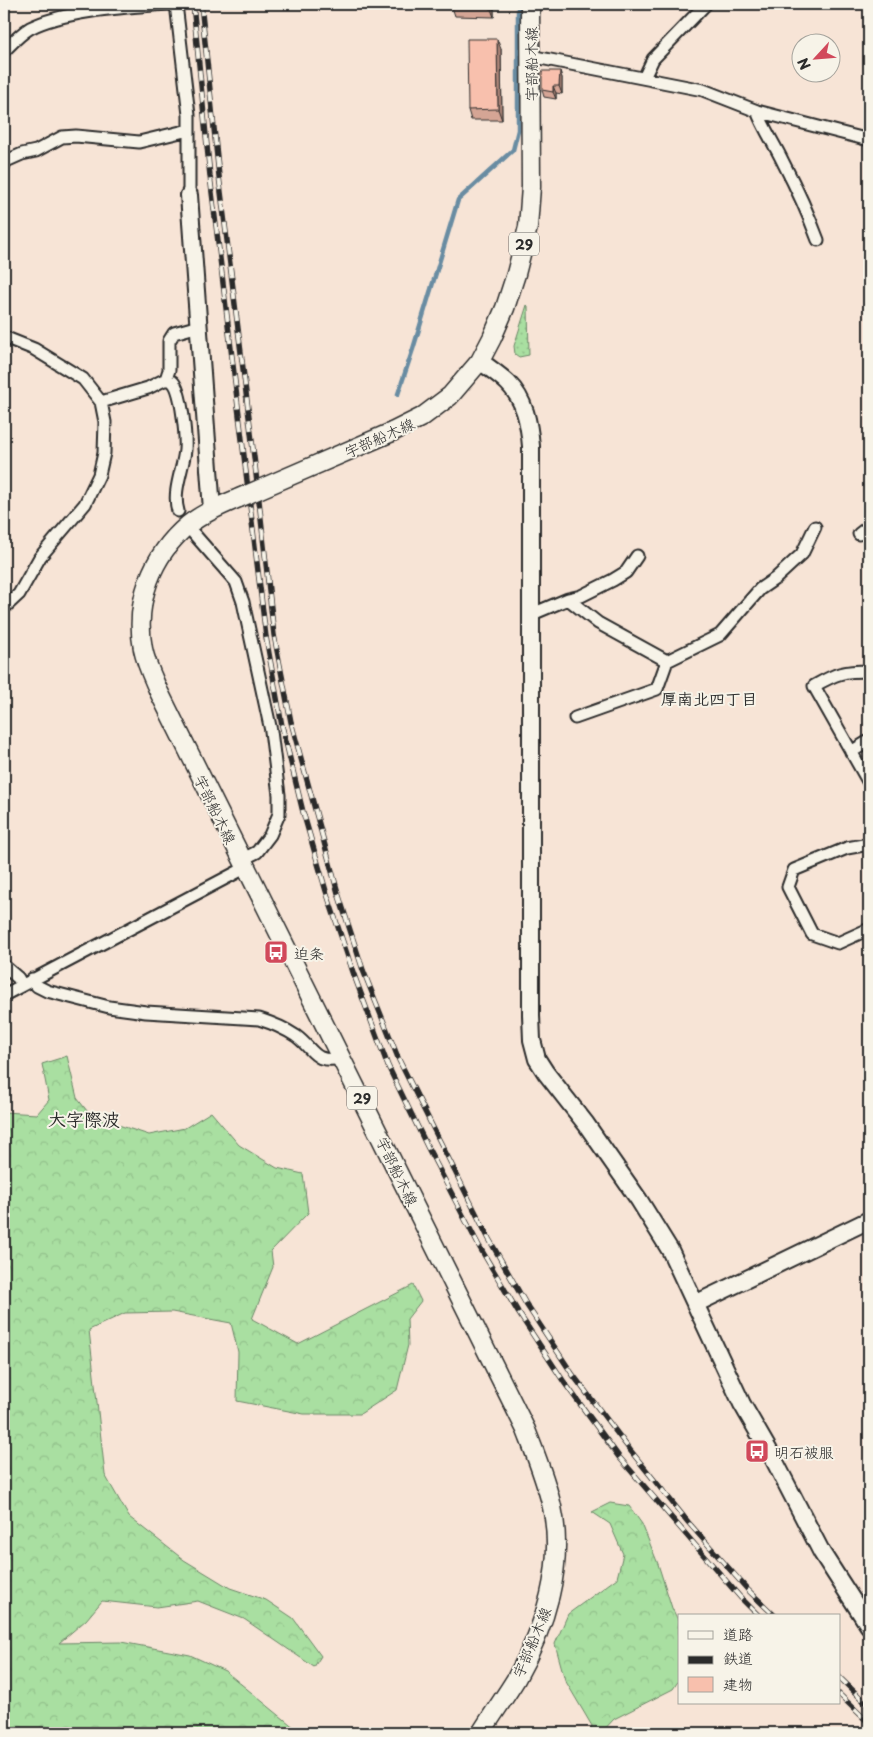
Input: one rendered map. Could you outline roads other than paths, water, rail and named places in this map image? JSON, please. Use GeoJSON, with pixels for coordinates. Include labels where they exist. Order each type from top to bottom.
{"type":"FeatureCollection","features":[{"type":"Feature","properties":{"kind":"main road","name":"宇部船木線"},"geometry":{"type":"LineString","coordinates":[[481,1733],[516,1679],[545,1614],[551,1590],[554,1565],[554,1537],[552,1509],[543,1475],[526,1430],[159,692],[143,649],[141,616],[143,600],[157,561],[170,542],[190,524],[212,510],[392,432],[422,417],[450,396],[480,361],[505,308],[528,227],[531,188],[530,4]]}},
{"type":"Feature","properties":{"kind":"street"},"geometry":{"type":"LineString","coordinates":[[4,51],[18,36],[44,22],[74,15],[122,8],[169,4]]}},
{"type":"Feature","properties":{"kind":"street"},"geometry":{"type":"LineString","coordinates":[[176,4],[189,115],[189,194],[212,510]]}},
{"type":"Feature","properties":{"kind":"street"},"geometry":{"type":"LineString","coordinates":[[644,78],[653,59],[706,4]]}},
{"type":"Feature","properties":{"kind":"street"},"geometry":{"type":"LineString","coordinates":[[530,56],[703,90],[757,110],[869,140]]}},
{"type":"Feature","properties":{"kind":"street"},"geometry":{"type":"LineString","coordinates":[[757,110],[762,124],[784,164],[810,219],[818,240]]}},
{"type":"Feature","properties":{"kind":"street"},"geometry":{"type":"LineString","coordinates":[[4,165],[4,162],[22,154],[36,151],[62,137],[76,136],[139,142],[188,130]]}},
{"type":"Feature","properties":{"kind":"street"},"geometry":{"type":"LineString","coordinates":[[100,402],[148,388],[166,379],[169,370],[169,341],[174,334],[199,326]]}},
{"type":"Feature","properties":{"kind":"street"},"geometry":{"type":"LineString","coordinates":[[4,337],[34,349],[83,379],[100,402],[104,422],[104,452],[99,475],[85,504],[40,558],[19,594],[4,608]]}},
{"type":"Feature","properties":{"kind":"street"},"geometry":{"type":"LineString","coordinates":[[480,361],[509,384],[520,400],[529,423],[531,446],[532,1040],[537,1059],[586,1124],[670,1250],[742,1404],[772,1456],[822,1553],[869,1626]]}},
{"type":"Feature","properties":{"kind":"street"},"geometry":{"type":"LineString","coordinates":[[166,379],[173,383],[181,398],[185,449],[177,493],[176,503],[178,511]]}},
{"type":"Feature","properties":{"kind":"street"},"geometry":{"type":"LineString","coordinates":[[859,534],[869,526]]}},
{"type":"Feature","properties":{"kind":"street"},"geometry":{"type":"LineString","coordinates":[[575,718],[657,689],[667,662],[720,635],[760,589],[776,578],[802,554],[815,527]]}},
{"type":"Feature","properties":{"kind":"street"},"geometry":{"type":"LineString","coordinates":[[4,994],[243,864],[257,852],[270,835],[279,814],[277,773],[270,731],[243,602],[236,582],[194,534]]}},
{"type":"Feature","properties":{"kind":"street"},"geometry":{"type":"LineString","coordinates":[[530,615],[568,599],[581,596],[613,580],[626,572],[636,556]]}},
{"type":"Feature","properties":{"kind":"street"},"geometry":{"type":"LineString","coordinates":[[568,599],[598,623],[667,662]]}},
{"type":"Feature","properties":{"kind":"street"},"geometry":{"type":"LineString","coordinates":[[869,671],[847,671],[834,674],[814,686],[869,783]]}},
{"type":"Feature","properties":{"kind":"street"},"geometry":{"type":"LineString","coordinates":[[851,752],[869,741]]}},
{"type":"Feature","properties":{"kind":"street"},"geometry":{"type":"LineString","coordinates":[[869,844],[848,848],[794,870],[788,887],[812,934],[838,943],[869,930]]}},
{"type":"Feature","properties":{"kind":"street"},"geometry":{"type":"LineString","coordinates":[[4,966],[18,978],[22,985]]}},
{"type":"Feature","properties":{"kind":"street"},"geometry":{"type":"LineString","coordinates":[[32,979],[37,986],[47,991],[109,1007],[146,1012],[259,1019],[276,1024],[297,1036],[315,1055],[330,1061],[342,1058]]}},
{"type":"Feature","properties":{"kind":"street"},"geometry":{"type":"LineString","coordinates":[[695,1304],[869,1220]]}},
{"type":"Feature","properties":{"kind":"waterway"},"geometry":{"type":"LineString","coordinates":[[398,394],[458,200],[513,150],[518,130],[518,4]]}},
{"type":"Feature","properties":{"kind":"railway"},"geometry":{"type":"LineString","coordinates":[[193,4],[210,176],[266,637],[282,726],[303,812],[326,891],[354,975],[388,1066],[479,1246],[518,1312],[564,1382],[619,1457],[740,1597],[757,1614]]}},
{"type":"Feature","properties":{"kind":"railway"},"geometry":{"type":"LineString","coordinates":[[201,4],[219,176],[274,635],[291,722],[338,893],[363,970],[399,1060],[489,1239],[526,1304],[573,1375],[630,1450],[688,1522],[748,1590],[773,1614]]}},
{"type":"Feature","properties":{"kind":"railway"},"geometry":{"type":"LineString","coordinates":[[840,1678],[869,1706]]}},
{"type":"Feature","properties":{"kind":"railway"},"geometry":{"type":"LineString","coordinates":[[840,1695],[869,1723]]}},
{"type":"Feature","properties":{"kind":"place","name":"迫条"},"geometry":{"type":"Point","coordinates":[276,952]}},
{"type":"Feature","properties":{"kind":"place","name":"明石被服"},"geometry":{"type":"Point","coordinates":[757,1451]}},
{"type":"Feature","properties":{"kind":"district","name":"厚南北四丁目"},"geometry":{"type":"Point","coordinates":[709,698]}},
{"type":"Feature","properties":{"kind":"district","name":"大字際波"},"geometry":{"type":"Point","coordinates":[84,1118]}}]}
